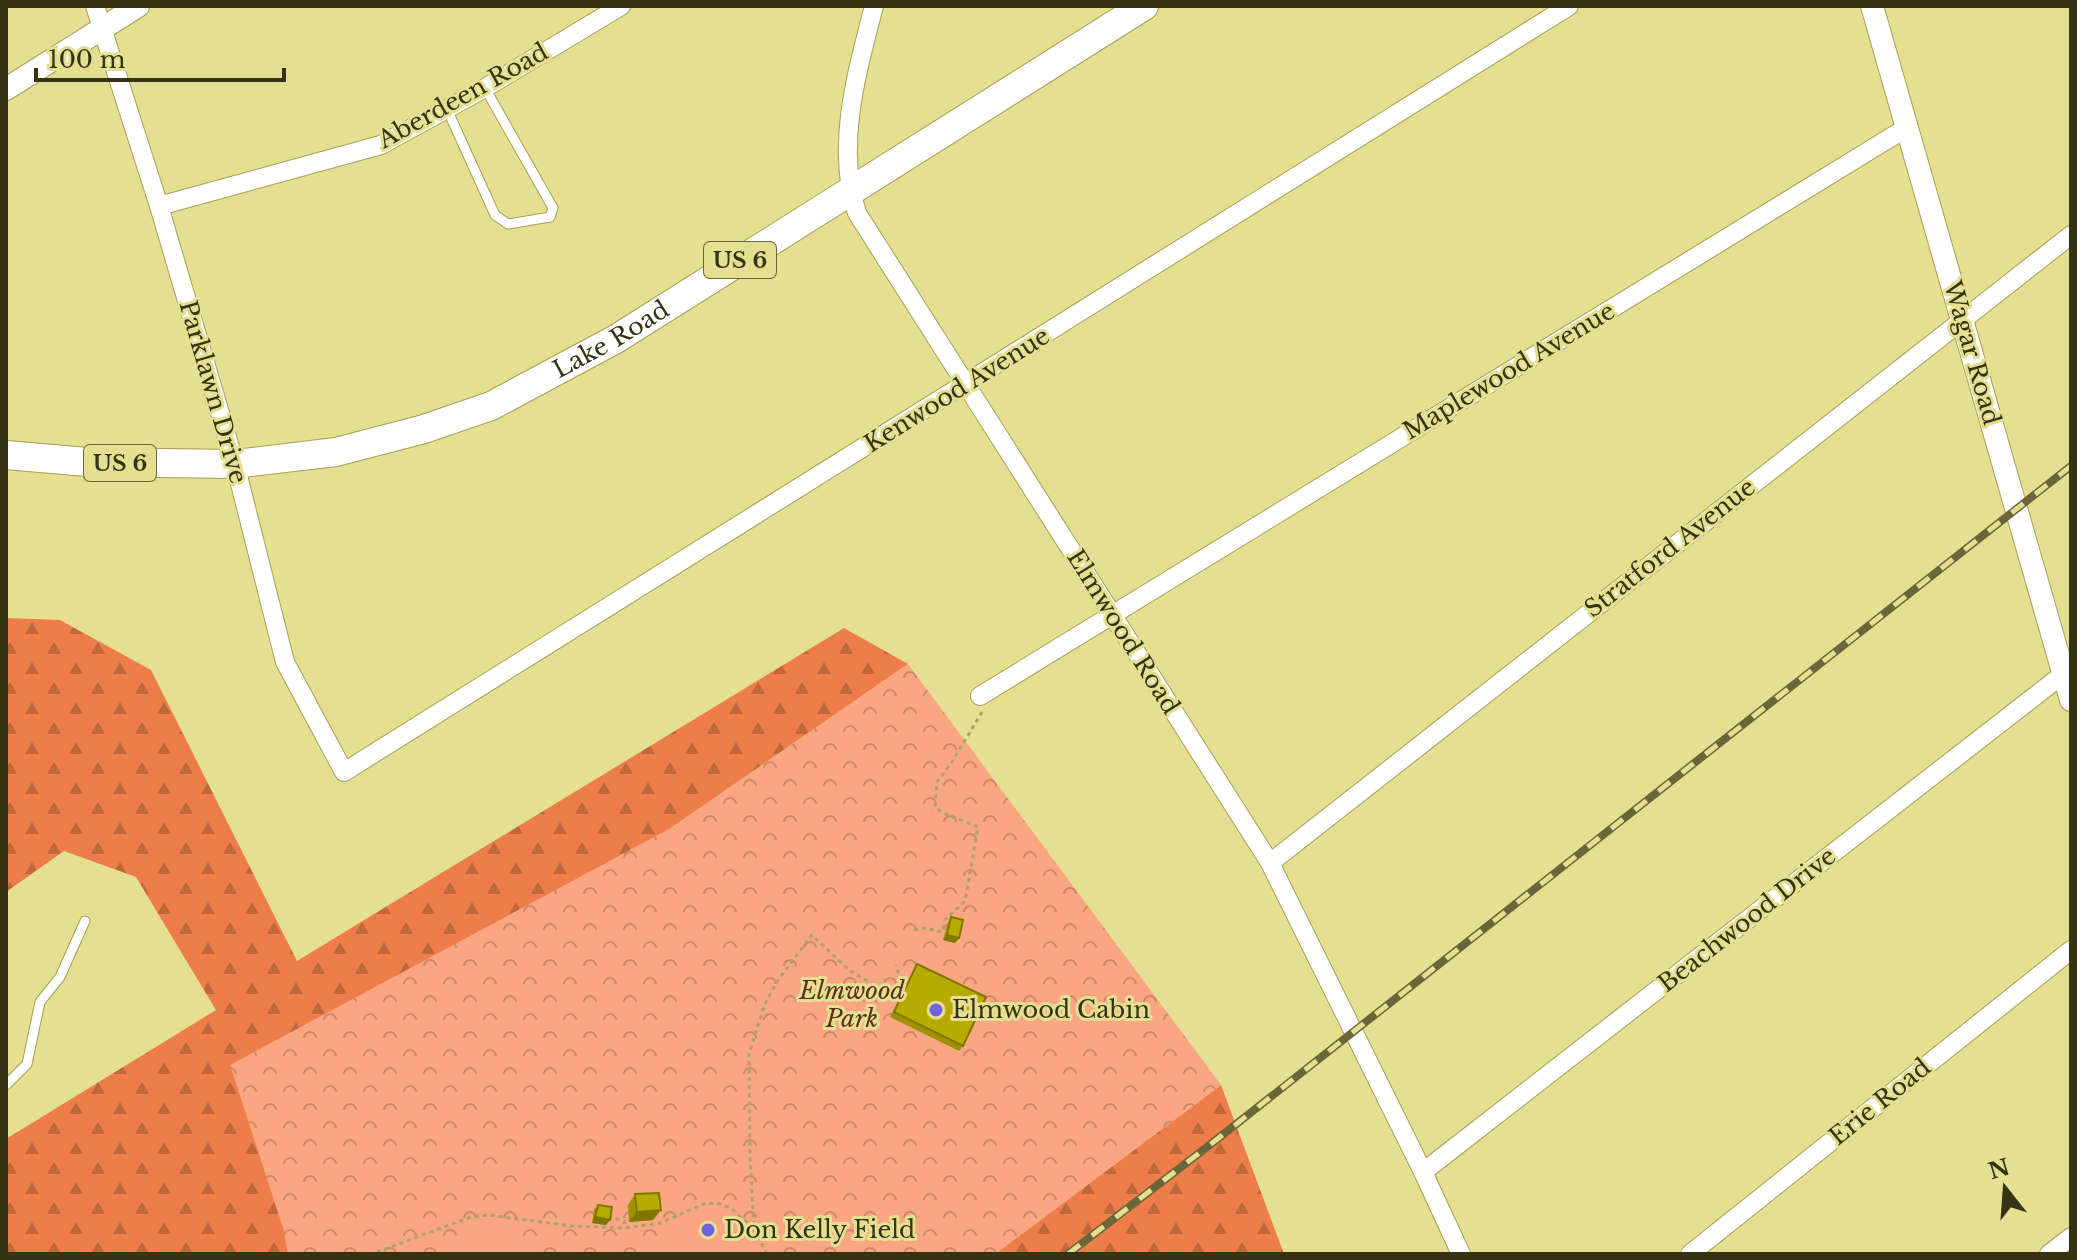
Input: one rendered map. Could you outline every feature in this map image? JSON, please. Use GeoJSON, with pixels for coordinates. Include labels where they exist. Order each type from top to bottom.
{"type":"FeatureCollection","features":[{"type":"Feature","properties":{"kind":"main road","name":"Lake Road"},"geometry":{"type":"LineString","coordinates":[[6,455],[87,462],[235,464],[336,452],[424,429],[491,406],[616,339],[1144,6]]}},
{"type":"Feature","properties":{"kind":"street","name":"Parklawn Drive"},"geometry":{"type":"LineString","coordinates":[[95,6],[159,206],[235,464],[285,662],[344,772]]}},
{"type":"Feature","properties":{"kind":"street"},"geometry":{"type":"LineString","coordinates":[[6,89],[138,6]]}},
{"type":"Feature","properties":{"kind":"street","name":"Aberdeen Road"},"geometry":{"type":"LineString","coordinates":[[159,206],[381,145],[485,88],[621,6]]}},
{"type":"Feature","properties":{"kind":"street","name":"Elmwood Road"},"geometry":{"type":"LineString","coordinates":[[874,6],[851,97],[850,190],[857,213],[1270,863],[1461,1254]]}},
{"type":"Feature","properties":{"kind":"street","name":"Kenwood Avenue"},"geometry":{"type":"LineString","coordinates":[[344,772],[1569,6]]}},
{"type":"Feature","properties":{"kind":"street","name":"Wagar Road"},"geometry":{"type":"LineString","coordinates":[[1872,6],[2067,671],[2071,700]]}},
{"type":"Feature","properties":{"kind":"street","name":"Maplewood Avenue"},"geometry":{"type":"LineString","coordinates":[[983,701],[1111,614],[1906,128]]}},
{"type":"Feature","properties":{"kind":"street","name":"Stratford Avenue"},"geometry":{"type":"LineString","coordinates":[[1270,863],[2071,235]]}},
{"type":"Feature","properties":{"kind":"street","name":"Beachwood Drive"},"geometry":{"type":"LineString","coordinates":[[1423,1172],[2067,671]]}},
{"type":"Feature","properties":{"kind":"street","name":"Erie Road"},"geometry":{"type":"LineString","coordinates":[[1690,1254],[2071,950]]}},
{"type":"Feature","properties":{"kind":"street"},"geometry":{"type":"LineString","coordinates":[[2049,1254],[2071,1237]]}},
{"type":"Feature","properties":{"kind":"lane"},"geometry":{"type":"LineString","coordinates":[[447,109],[495,215],[508,224],[550,217],[553,208],[485,88]]}},
{"type":"Feature","properties":{"kind":"lane"},"geometry":{"type":"LineString","coordinates":[[6,1085],[27,1064],[40,1002],[60,977],[85,921]]}},
{"type":"Feature","properties":{"kind":"path"},"geometry":{"type":"LineString","coordinates":[[914,930],[925,928],[942,932],[945,920],[965,901],[978,827],[943,813],[935,807],[935,795],[937,782],[983,701]]}},
{"type":"Feature","properties":{"kind":"path"},"geometry":{"type":"LineString","coordinates":[[754,1229],[749,1054],[764,1006],[776,983],[812,935],[849,970],[899,1000]]}},
{"type":"Feature","properties":{"kind":"path"},"geometry":{"type":"LineString","coordinates":[[893,996],[900,979],[896,965]]}},
{"type":"Feature","properties":{"kind":"path"},"geometry":{"type":"LineString","coordinates":[[900,979],[907,982]]}},
{"type":"Feature","properties":{"kind":"path"},"geometry":{"type":"LineString","coordinates":[[377,1252],[471,1217],[488,1215],[572,1226],[625,1228],[660,1223],[706,1203],[732,1209],[754,1229],[767,1254]]}},
{"type":"Feature","properties":{"kind":"path"},"geometry":{"type":"LineString","coordinates":[[608,1216],[624,1221],[625,1228]]}},
{"type":"Feature","properties":{"kind":"green space"},"geometry":{"type":"Polygon","coordinates":[[[6,618],[60,620],[151,670],[297,961],[844,628],[908,664],[671,828],[395,1254],[6,1254],[6,1139],[216,1010],[136,877],[64,851],[6,892],[6,618]]]}},
{"type":"Feature","properties":{"kind":"green space","name":"Elmwood Park"},"geometry":{"type":"Polygon","coordinates":[[[908,664],[1221,1085],[995,1254],[288,1254],[284,1231],[230,1065],[671,828],[908,664]]]}},
{"type":"Feature","properties":{"kind":"green space"},"geometry":{"type":"Polygon","coordinates":[[[1221,1085],[1284,1254],[995,1254],[1221,1085]]]}},
{"type":"Feature","properties":{"kind":"green space","name":"Don Kelly Field"},"geometry":{"type":"Polygon","coordinates":[[[708,1207],[718,1208],[740,1221],[740,1227],[759,1254],[649,1254],[687,1219],[684,1216],[708,1207]]]}},
{"type":"Feature","properties":{"kind":"green space"},"geometry":{"type":"Polygon","coordinates":[[[489,1218],[512,1228],[536,1254],[436,1254],[466,1227],[489,1218]]]}},
{"type":"Feature","properties":{"kind":"building"},"geometry":{"type":"Polygon","coordinates":[[[951,917],[963,920],[959,938],[947,935],[951,917]]]}},
{"type":"Feature","properties":{"kind":"building","name":"Elmwood Cabin"},"geometry":{"type":"Polygon","coordinates":[[[917,964],[986,997],[963,1046],[894,1012],[917,964]]]}},
{"type":"Feature","properties":{"kind":"building"},"geometry":{"type":"Polygon","coordinates":[[[659,1193],[661,1210],[637,1212],[635,1194],[659,1193]]]}},
{"type":"Feature","properties":{"kind":"building"},"geometry":{"type":"Polygon","coordinates":[[[598,1205],[612,1207],[610,1220],[595,1217],[598,1205]]]}},
{"type":"Feature","properties":{"kind":"railway"},"geometry":{"type":"LineString","coordinates":[[1068,1254],[2071,466]]}},
{"type":"Feature","properties":{"kind":"place","name":"Elmwood Cabin"},"geometry":{"type":"Point","coordinates":[936,1010]}},
{"type":"Feature","properties":{"kind":"place","name":"Don Kelly Field"},"geometry":{"type":"Point","coordinates":[708,1230]}}]}
